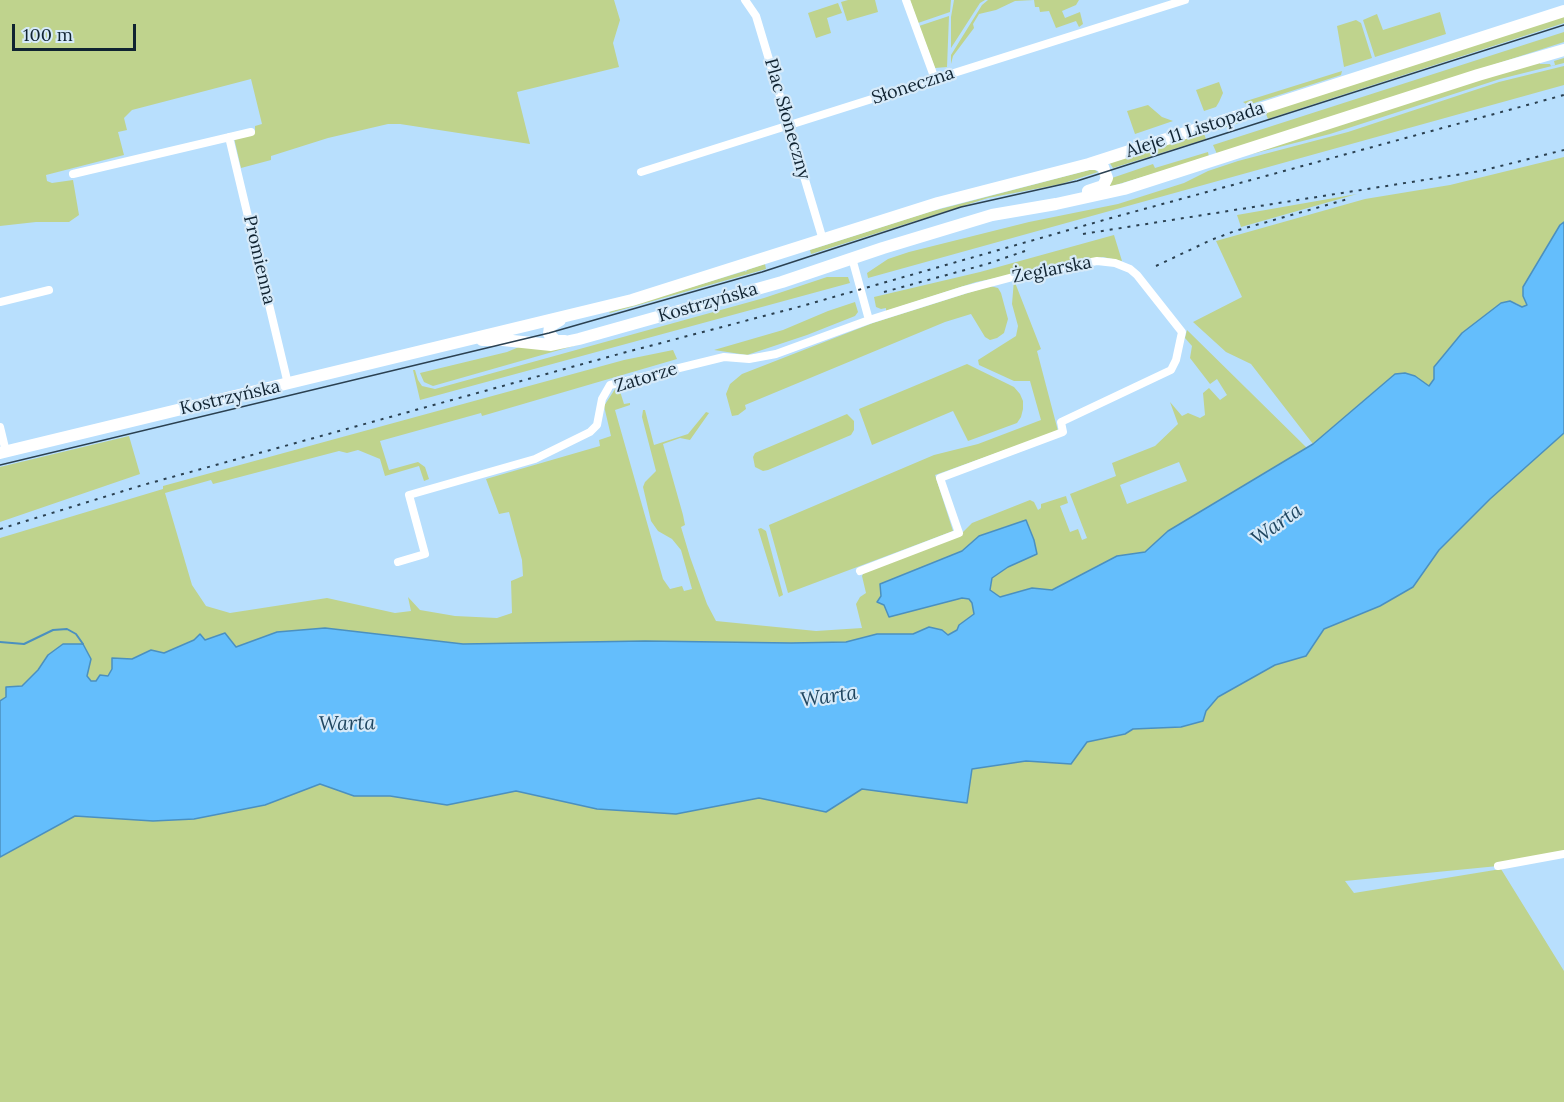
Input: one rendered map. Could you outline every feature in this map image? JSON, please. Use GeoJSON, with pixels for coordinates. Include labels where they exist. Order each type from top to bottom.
{"type":"FeatureCollection","features":[{"type":"Feature","properties":{"kind":"main road","name":"Aleje 11 Listopada"},"geometry":{"type":"LineString","coordinates":[[823,240],[938,203],[1089,164],[1564,11]]}},
{"type":"Feature","properties":{"kind":"main road","name":"Aleje 11 Listopada"},"geometry":{"type":"LineString","coordinates":[[852,258],[1017,209],[1056,204],[1124,189],[1467,78],[1562,50]]}},
{"type":"Feature","properties":{"kind":"main road"},"geometry":{"type":"LineString","coordinates":[[1017,209],[1047,199],[1103,186],[1107,178],[1104,170],[1097,164],[1089,164]]}},
{"type":"Feature","properties":{"kind":"main road","name":"Kostrzyńska"},"geometry":{"type":"LineString","coordinates":[[3,452],[454,344],[543,320],[578,314],[677,286],[823,240]]}},
{"type":"Feature","properties":{"kind":"main road","name":"Kostrzyńska"},"geometry":{"type":"LineString","coordinates":[[454,344],[491,340],[551,345],[579,339],[753,291],[852,258]]}},
{"type":"Feature","properties":{"kind":"main road"},"geometry":{"type":"LineString","coordinates":[[578,314],[554,322],[548,331],[556,341],[579,339]]}},
{"type":"Feature","properties":{"kind":"street","name":"Plac Słoneczny"},"geometry":{"type":"LineString","coordinates":[[745,0],[756,16],[823,240]]}},
{"type":"Feature","properties":{"kind":"street"},"geometry":{"type":"LineString","coordinates":[[906,0],[935,79]]}},
{"type":"Feature","properties":{"kind":"street","name":"Słoneczna"},"geometry":{"type":"LineString","coordinates":[[641,172],[1185,0]]}},
{"type":"Feature","properties":{"kind":"street"},"geometry":{"type":"LineString","coordinates":[[74,174],[251,132]]}},
{"type":"Feature","properties":{"kind":"street","name":"Promienna"},"geometry":{"type":"LineString","coordinates":[[229,137],[288,384]]}},
{"type":"Feature","properties":{"kind":"street"},"geometry":{"type":"LineString","coordinates":[[852,258],[869,320]]}},
{"type":"Feature","properties":{"kind":"street","name":"Żeglarska"},"geometry":{"type":"LineString","coordinates":[[860,571],[959,533],[940,478],[1063,432],[1061,422],[1171,370],[1176,360],[1182,332],[1130,269],[1115,263],[1097,261],[980,285],[869,320]]}},
{"type":"Feature","properties":{"kind":"street"},"geometry":{"type":"LineString","coordinates":[[0,302],[49,290]]}},
{"type":"Feature","properties":{"kind":"street","name":"Zatorze"},"geometry":{"type":"LineString","coordinates":[[398,562],[425,555],[409,495],[536,459],[590,432],[597,425],[602,399],[610,386],[724,357],[749,359],[776,354],[869,320]]}},
{"type":"Feature","properties":{"kind":"street","name":"Kostrzyńska"},"geometry":{"type":"LineString","coordinates":[[0,426],[3,452]]}},
{"type":"Feature","properties":{"kind":"street"},"geometry":{"type":"LineString","coordinates":[[1498,866],[1564,854]]}},
{"type":"Feature","properties":{"kind":"green space"},"geometry":{"type":"Polygon","coordinates":[[[0,0],[614,0],[620,20],[613,43],[619,67],[517,92],[530,144],[388,124],[328,138],[271,156],[271,160],[241,168],[234,138],[255,133],[255,126],[262,124],[251,79],[132,110],[124,118],[127,130],[118,132],[124,155],[46,175],[47,181],[52,183],[73,180],[79,215],[69,222],[36,222],[0,226],[0,0]]]}},
{"type":"Feature","properties":{"kind":"green space"},"geometry":{"type":"Polygon","coordinates":[[[875,0],[878,12],[847,21],[841,2],[875,0]]]}},
{"type":"Feature","properties":{"kind":"green space"},"geometry":{"type":"Polygon","coordinates":[[[910,0],[951,0],[950,12],[918,23],[910,0]]]}},
{"type":"Feature","properties":{"kind":"green space"},"geometry":{"type":"Polygon","coordinates":[[[954,0],[985,0],[980,3],[951,48],[951,17],[954,0]]]}},
{"type":"Feature","properties":{"kind":"green space"},"geometry":{"type":"Polygon","coordinates":[[[988,0],[1034,0],[1015,1],[996,10],[979,14],[973,24],[974,28],[953,56],[951,64],[951,55],[982,5],[988,0]]]}},
{"type":"Feature","properties":{"kind":"green space"},"geometry":{"type":"Polygon","coordinates":[[[1034,0],[1079,0],[1076,5],[1062,11],[1065,18],[1080,12],[1083,24],[1079,27],[1076,21],[1056,28],[1049,11],[1040,12],[1039,7],[1035,7],[1034,0]]]}},
{"type":"Feature","properties":{"kind":"green space"},"geometry":{"type":"Polygon","coordinates":[[[838,3],[842,13],[827,18],[831,33],[816,38],[808,13],[838,3]]]}},
{"type":"Feature","properties":{"kind":"green space"},"geometry":{"type":"Polygon","coordinates":[[[1440,12],[1446,34],[1375,57],[1363,20],[1377,14],[1383,30],[1440,12]]]}},
{"type":"Feature","properties":{"kind":"green space"},"geometry":{"type":"Polygon","coordinates":[[[949,16],[947,67],[935,68],[919,26],[949,16]]]}},
{"type":"Feature","properties":{"kind":"green space"},"geometry":{"type":"Polygon","coordinates":[[[1564,16],[1564,23],[1268,119],[1266,114],[1214,131],[1213,128],[1564,16]]]}},
{"type":"Feature","properties":{"kind":"green space"},"geometry":{"type":"Polygon","coordinates":[[[1356,20],[1361,23],[1372,58],[1344,67],[1337,26],[1356,20]]]}},
{"type":"Feature","properties":{"kind":"green space"},"geometry":{"type":"Polygon","coordinates":[[[1564,32],[1564,42],[1217,154],[1213,145],[1564,32]]]}},
{"type":"Feature","properties":{"kind":"green space"},"geometry":{"type":"Polygon","coordinates":[[[1564,58],[1564,63],[1500,79],[1330,134],[1248,155],[1489,76],[1540,62],[1540,64],[1551,66],[1555,65],[1554,61],[1564,58]]]}},
{"type":"Feature","properties":{"kind":"green space"},"geometry":{"type":"Polygon","coordinates":[[[1564,66],[1564,85],[868,278],[867,273],[888,259],[909,252],[1029,222],[1118,204],[1184,183],[1208,171],[1238,161],[1348,132],[1499,82],[1564,66]]]}},
{"type":"Feature","properties":{"kind":"green space"},"geometry":{"type":"Polygon","coordinates":[[[1342,71],[1341,75],[1248,105],[1243,102],[1342,71]]]}},
{"type":"Feature","properties":{"kind":"green space"},"geometry":{"type":"Polygon","coordinates":[[[1219,82],[1223,93],[1219,102],[1216,107],[1204,111],[1196,90],[1219,82]]]}},
{"type":"Feature","properties":{"kind":"green space"},"geometry":{"type":"Polygon","coordinates":[[[1148,105],[1162,117],[1173,121],[1135,134],[1127,111],[1148,105]]]}},
{"type":"Feature","properties":{"kind":"green space"},"geometry":{"type":"Polygon","coordinates":[[[1203,131],[1206,139],[1113,168],[1109,162],[1203,131]]]}},
{"type":"Feature","properties":{"kind":"green space"},"geometry":{"type":"Polygon","coordinates":[[[1208,152],[1209,157],[1109,187],[1112,178],[1153,164],[1155,168],[1208,152]]]}},
{"type":"Feature","properties":{"kind":"green space"},"geometry":{"type":"Polygon","coordinates":[[[1564,157],[1564,222],[1523,296],[1527,305],[1522,307],[1516,303],[1434,367],[1434,379],[1429,386],[1415,376],[1405,373],[1395,374],[1313,444],[1251,364],[1226,352],[1193,322],[1242,297],[1216,241],[1365,199],[1450,185],[1564,157]]]}},
{"type":"Feature","properties":{"kind":"green space"},"geometry":{"type":"Polygon","coordinates":[[[1093,169],[1098,172],[1061,184],[988,198],[811,254],[810,250],[929,212],[1093,169]]]}},
{"type":"Feature","properties":{"kind":"green space"},"geometry":{"type":"Polygon","coordinates":[[[1357,194],[1241,227],[1237,215],[1357,194]]]}},
{"type":"Feature","properties":{"kind":"green space"},"geometry":{"type":"Polygon","coordinates":[[[1114,235],[1122,261],[1103,257],[976,282],[886,311],[886,308],[876,307],[874,297],[980,272],[1114,235]]]}},
{"type":"Feature","properties":{"kind":"green space"},"geometry":{"type":"Polygon","coordinates":[[[765,264],[766,269],[609,312],[746,272],[765,264]]]}},
{"type":"Feature","properties":{"kind":"green space"},"geometry":{"type":"Polygon","coordinates":[[[827,277],[848,277],[850,283],[420,400],[413,370],[422,386],[435,389],[764,298],[827,277]]]}},
{"type":"Feature","properties":{"kind":"green space"},"geometry":{"type":"Polygon","coordinates":[[[1014,280],[1041,349],[1037,351],[1058,431],[935,475],[953,531],[788,593],[769,525],[934,455],[978,444],[1041,420],[1030,381],[1014,381],[979,365],[978,360],[1016,336],[1018,326],[1012,304],[1014,280]]]}},
{"type":"Feature","properties":{"kind":"green space"},"geometry":{"type":"Polygon","coordinates":[[[990,286],[998,288],[1001,293],[1008,319],[1004,333],[997,338],[990,340],[985,337],[971,314],[945,322],[745,405],[746,409],[732,416],[726,394],[730,384],[742,374],[873,323],[990,286]]]}},
{"type":"Feature","properties":{"kind":"green space"},"geometry":{"type":"Polygon","coordinates":[[[855,302],[858,312],[855,316],[807,335],[747,355],[714,350],[783,330],[855,302]]]}},
{"type":"Feature","properties":{"kind":"green space"},"geometry":{"type":"Polygon","coordinates":[[[1187,330],[1307,448],[1168,531],[1145,552],[1117,556],[1052,590],[1032,588],[1000,597],[990,590],[992,578],[1008,567],[1037,554],[1007,526],[979,536],[962,551],[880,584],[881,596],[969,599],[974,614],[959,625],[957,630],[947,635],[925,630],[913,634],[877,634],[846,642],[645,641],[463,644],[325,628],[277,632],[236,647],[225,633],[212,639],[194,640],[164,653],[151,650],[132,659],[112,658],[112,669],[108,677],[96,681],[91,681],[87,676],[90,659],[48,655],[38,670],[22,686],[0,701],[0,538],[163,489],[163,486],[624,360],[673,350],[677,359],[482,416],[481,413],[380,441],[389,470],[418,462],[425,467],[429,479],[424,481],[419,466],[385,476],[380,459],[358,450],[347,453],[339,451],[213,484],[211,480],[165,493],[192,585],[206,606],[230,613],[327,598],[395,613],[411,611],[408,597],[420,610],[455,616],[497,618],[512,613],[511,581],[523,576],[522,560],[509,512],[499,514],[486,479],[600,446],[599,440],[611,436],[604,406],[615,389],[619,388],[624,404],[630,403],[630,405],[615,410],[663,579],[670,589],[682,586],[684,591],[692,589],[681,550],[672,539],[658,531],[651,521],[643,487],[656,471],[642,417],[643,410],[645,410],[654,445],[688,434],[706,412],[709,413],[690,440],[680,438],[663,444],[683,515],[685,525],[681,527],[707,604],[716,621],[816,631],[862,628],[856,604],[866,593],[862,576],[864,572],[961,534],[972,523],[1030,500],[1034,502],[1038,510],[1041,504],[1066,496],[1068,503],[1060,506],[1070,532],[1078,529],[1082,540],[1087,538],[1070,494],[1116,476],[1112,463],[1155,446],[1178,424],[1170,402],[1182,416],[1188,413],[1200,418],[1205,415],[1203,393],[1209,388],[1220,400],[1227,395],[1217,379],[1210,384],[1190,358],[1192,346],[1185,338],[1187,330]],[[1179,462],[1120,485],[1127,504],[1187,481],[1179,462]]]}},
{"type":"Feature","properties":{"kind":"green space"},"geometry":{"type":"Polygon","coordinates":[[[577,345],[433,386],[424,382],[420,373],[519,347],[577,345]]]}},
{"type":"Feature","properties":{"kind":"green space"},"geometry":{"type":"Polygon","coordinates":[[[967,364],[1014,387],[1020,394],[1023,409],[1017,423],[968,441],[953,411],[872,445],[859,409],[967,364]]]}},
{"type":"Feature","properties":{"kind":"green space"},"geometry":{"type":"Polygon","coordinates":[[[847,414],[854,421],[854,430],[851,435],[768,470],[763,471],[755,467],[753,457],[755,453],[847,414]]]}},
{"type":"Feature","properties":{"kind":"green space"},"geometry":{"type":"Polygon","coordinates":[[[1564,420],[1564,854],[1498,866],[1345,881],[1354,893],[1501,869],[1564,971],[1564,1102],[0,1102],[0,857],[75,816],[153,821],[194,819],[265,805],[320,784],[354,796],[390,796],[447,805],[516,791],[597,809],[676,814],[759,798],[826,812],[862,789],[967,803],[972,769],[1026,761],[1070,764],[1087,742],[1125,734],[1133,729],[1153,727],[1206,711],[1218,697],[1275,665],[1306,656],[1304,642],[1564,420]]]}},
{"type":"Feature","properties":{"kind":"green space"},"geometry":{"type":"Polygon","coordinates":[[[129,436],[140,474],[0,522],[0,467],[129,436]]]}},
{"type":"Feature","properties":{"kind":"green space"},"geometry":{"type":"Polygon","coordinates":[[[758,529],[766,531],[783,595],[779,597],[758,529]]]}},
{"type":"Feature","properties":{"kind":"water","name":"Warta"},"geometry":{"type":"Polygon","coordinates":[[[1564,222],[1564,433],[1490,499],[1439,550],[1413,587],[1380,606],[1324,629],[1306,656],[1275,665],[1218,697],[1206,711],[1203,721],[1181,727],[1133,729],[1125,734],[1087,742],[1071,764],[1026,761],[972,769],[967,803],[862,789],[826,812],[759,798],[676,814],[597,809],[516,791],[447,805],[390,796],[354,796],[320,784],[265,805],[194,819],[153,821],[75,816],[0,857],[0,701],[6,697],[6,687],[22,686],[38,670],[48,655],[63,644],[83,644],[91,659],[87,676],[91,681],[96,681],[100,675],[108,676],[112,669],[112,658],[132,659],[151,650],[164,653],[194,640],[200,634],[205,640],[225,633],[236,647],[277,632],[325,628],[463,644],[645,641],[846,642],[877,634],[913,634],[929,627],[942,630],[948,635],[974,614],[969,599],[962,598],[889,617],[884,605],[877,602],[881,596],[880,584],[962,551],[979,536],[1026,520],[1037,554],[1008,567],[992,578],[990,590],[1000,597],[1032,588],[1052,590],[1117,556],[1145,552],[1168,531],[1313,444],[1395,374],[1405,373],[1415,376],[1429,386],[1434,379],[1434,367],[1462,333],[1501,303],[1510,301],[1522,307],[1527,305],[1523,296],[1523,287],[1564,222]]]}},
{"type":"Feature","properties":{"kind":"waterway"},"geometry":{"type":"LineString","coordinates":[[0,642],[24,644],[53,630],[67,629],[76,634],[83,644]]}},
{"type":"Feature","properties":{"kind":"tram line"},"geometry":{"type":"LineString","coordinates":[[0,465],[549,333],[762,272],[961,207],[1077,181],[1564,25]]}},
{"type":"Feature","properties":{"kind":"railway"},"geometry":{"type":"LineString","coordinates":[[0,529],[143,485],[1564,95]]}},
{"type":"Feature","properties":{"kind":"railway"},"geometry":{"type":"LineString","coordinates":[[1083,234],[1481,171],[1564,150]]}},
{"type":"Feature","properties":{"kind":"railway"},"geometry":{"type":"LineString","coordinates":[[1156,266],[1235,231],[1348,199]]}},
{"type":"Feature","properties":{"kind":"railway"},"geometry":{"type":"LineString","coordinates":[[884,292],[987,264],[1025,251]]}}]}
